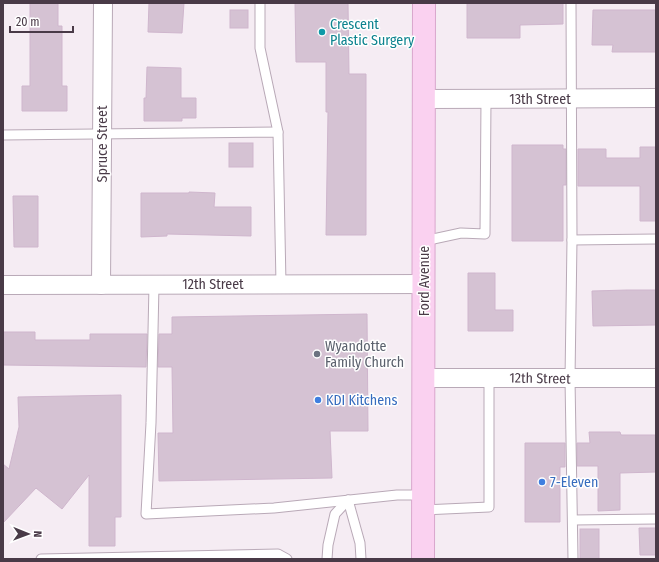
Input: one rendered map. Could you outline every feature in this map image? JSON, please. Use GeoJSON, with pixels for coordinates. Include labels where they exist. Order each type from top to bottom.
{"type":"FeatureCollection","features":[{"type":"Feature","properties":{"kind":"main road","name":"Ford Avenue"},"geometry":{"type":"LineString","coordinates":[[423,559],[424,3]]}},
{"type":"Feature","properties":{"kind":"street","name":"Spruce Street"},"geometry":{"type":"LineString","coordinates":[[101,285],[103,3]]}},
{"type":"Feature","properties":{"kind":"street","name":"13th Street"},"geometry":{"type":"LineString","coordinates":[[424,100],[656,98]]}},
{"type":"Feature","properties":{"kind":"street","name":"12th Street"},"geometry":{"type":"LineString","coordinates":[[3,285],[424,284]]}},
{"type":"Feature","properties":{"kind":"street","name":"12th Street"},"geometry":{"type":"LineString","coordinates":[[423,378],[656,378]]}},
{"type":"Feature","properties":{"kind":"lane"},"geometry":{"type":"LineString","coordinates":[[260,3],[260,48],[278,132],[281,284]]}},
{"type":"Feature","properties":{"kind":"lane"},"geometry":{"type":"LineString","coordinates":[[571,3],[572,240],[570,379],[573,520],[572,559]]}},
{"type":"Feature","properties":{"kind":"lane"},"geometry":{"type":"LineString","coordinates":[[424,242],[461,233],[485,234],[486,99]]}},
{"type":"Feature","properties":{"kind":"lane"},"geometry":{"type":"LineString","coordinates":[[3,135],[278,132]]}},
{"type":"Feature","properties":{"kind":"lane"},"geometry":{"type":"LineString","coordinates":[[572,240],[656,239]]}},
{"type":"Feature","properties":{"kind":"lane"},"geometry":{"type":"LineString","coordinates":[[154,285],[151,423],[146,514],[274,508],[397,495],[423,502],[488,507],[489,378]]}},
{"type":"Feature","properties":{"kind":"lane"},"geometry":{"type":"LineString","coordinates":[[327,559],[328,545],[335,514],[348,500]]}},
{"type":"Feature","properties":{"kind":"lane"},"geometry":{"type":"LineString","coordinates":[[348,500],[360,543],[361,559]]}},
{"type":"Feature","properties":{"kind":"lane"},"geometry":{"type":"LineString","coordinates":[[573,520],[656,519]]}},
{"type":"Feature","properties":{"kind":"lane"},"geometry":{"type":"LineString","coordinates":[[41,559],[278,554],[287,559]]}},
{"type":"Feature","properties":{"kind":"building"},"geometry":{"type":"Polygon","coordinates":[[[30,3],[58,3],[58,26],[62,26],[62,86],[67,86],[67,111],[22,111],[22,86],[30,86],[30,3]]]}},
{"type":"Feature","properties":{"kind":"building"},"geometry":{"type":"Polygon","coordinates":[[[149,3],[184,3],[182,33],[148,32],[149,3]]]}},
{"type":"Feature","properties":{"kind":"building"},"geometry":{"type":"Polygon","coordinates":[[[295,3],[348,3],[349,74],[366,74],[366,235],[326,235],[328,112],[326,112],[326,62],[296,62],[295,3]]]}},
{"type":"Feature","properties":{"kind":"building"},"geometry":{"type":"Polygon","coordinates":[[[467,3],[563,3],[563,24],[520,25],[520,38],[467,38],[467,3]]]}},
{"type":"Feature","properties":{"kind":"building"},"geometry":{"type":"Polygon","coordinates":[[[230,10],[248,10],[248,28],[230,28],[230,10]]]}},
{"type":"Feature","properties":{"kind":"building"},"geometry":{"type":"Polygon","coordinates":[[[593,10],[656,10],[656,52],[612,52],[613,45],[592,45],[593,10]]]}},
{"type":"Feature","properties":{"kind":"building"},"geometry":{"type":"Polygon","coordinates":[[[147,67],[181,68],[181,98],[196,98],[196,118],[182,118],[182,121],[144,121],[144,98],[146,98],[147,67]]]}},
{"type":"Feature","properties":{"kind":"building"},"geometry":{"type":"Polygon","coordinates":[[[229,143],[253,143],[253,167],[229,167],[229,143]]]}},
{"type":"Feature","properties":{"kind":"building"},"geometry":{"type":"Polygon","coordinates":[[[512,145],[563,145],[563,149],[566,149],[566,185],[563,185],[563,241],[512,241],[512,145]]]}},
{"type":"Feature","properties":{"kind":"building"},"geometry":{"type":"Polygon","coordinates":[[[640,147],[656,147],[656,221],[640,221],[640,186],[578,186],[578,149],[606,149],[606,158],[640,158],[640,147]]]}},
{"type":"Feature","properties":{"kind":"building"},"geometry":{"type":"Polygon","coordinates":[[[141,193],[215,193],[214,207],[251,207],[251,236],[167,234],[167,236],[141,237],[141,193]]]}},
{"type":"Feature","properties":{"kind":"building"},"geometry":{"type":"Polygon","coordinates":[[[13,196],[38,196],[38,247],[14,247],[13,196]]]}},
{"type":"Feature","properties":{"kind":"building"},"geometry":{"type":"Polygon","coordinates":[[[468,273],[495,273],[495,310],[513,310],[513,331],[468,331],[468,273]]]}},
{"type":"Feature","properties":{"kind":"building"},"geometry":{"type":"Polygon","coordinates":[[[656,290],[656,325],[593,326],[592,291],[656,290]]]}},
{"type":"Feature","properties":{"kind":"building"},"geometry":{"type":"Polygon","coordinates":[[[367,314],[368,431],[330,431],[332,478],[159,481],[158,433],[173,433],[172,367],[158,367],[159,334],[172,334],[172,317],[367,314]]]}},
{"type":"Feature","properties":{"kind":"building"},"geometry":{"type":"Polygon","coordinates":[[[3,332],[35,332],[35,340],[90,340],[90,334],[147,334],[146,367],[3,365],[3,332]]]}},
{"type":"Feature","properties":{"kind":"building"},"geometry":{"type":"Polygon","coordinates":[[[121,395],[121,517],[115,517],[115,546],[89,546],[89,475],[62,509],[36,488],[3,523],[3,464],[9,469],[19,427],[18,397],[121,395]]]}},
{"type":"Feature","properties":{"kind":"building"},"geometry":{"type":"Polygon","coordinates":[[[589,432],[620,432],[621,435],[656,435],[656,472],[620,473],[620,510],[598,511],[598,466],[577,466],[577,443],[590,443],[589,432]]]}},
{"type":"Feature","properties":{"kind":"building","name":"7-Eleven"},"geometry":{"type":"Polygon","coordinates":[[[525,443],[565,443],[565,467],[560,467],[560,522],[525,522],[525,443]]]}},
{"type":"Feature","properties":{"kind":"building"},"geometry":{"type":"Polygon","coordinates":[[[639,528],[656,528],[656,555],[640,555],[639,528]]]}},
{"type":"Feature","properties":{"kind":"building"},"geometry":{"type":"Polygon","coordinates":[[[580,529],[599,529],[599,559],[580,559],[580,529]]]}},
{"type":"Feature","properties":{"kind":"place","name":"Crescent Plastic Surgery"},"geometry":{"type":"Point","coordinates":[322,32]}},
{"type":"Feature","properties":{"kind":"place","name":"Wyandotte Family Church"},"geometry":{"type":"Point","coordinates":[317,354]}},
{"type":"Feature","properties":{"kind":"place","name":"KDI Kitchens"},"geometry":{"type":"Point","coordinates":[318,400]}},
{"type":"Feature","properties":{"kind":"place","name":"7-Eleven"},"geometry":{"type":"Point","coordinates":[542,482]}}]}
